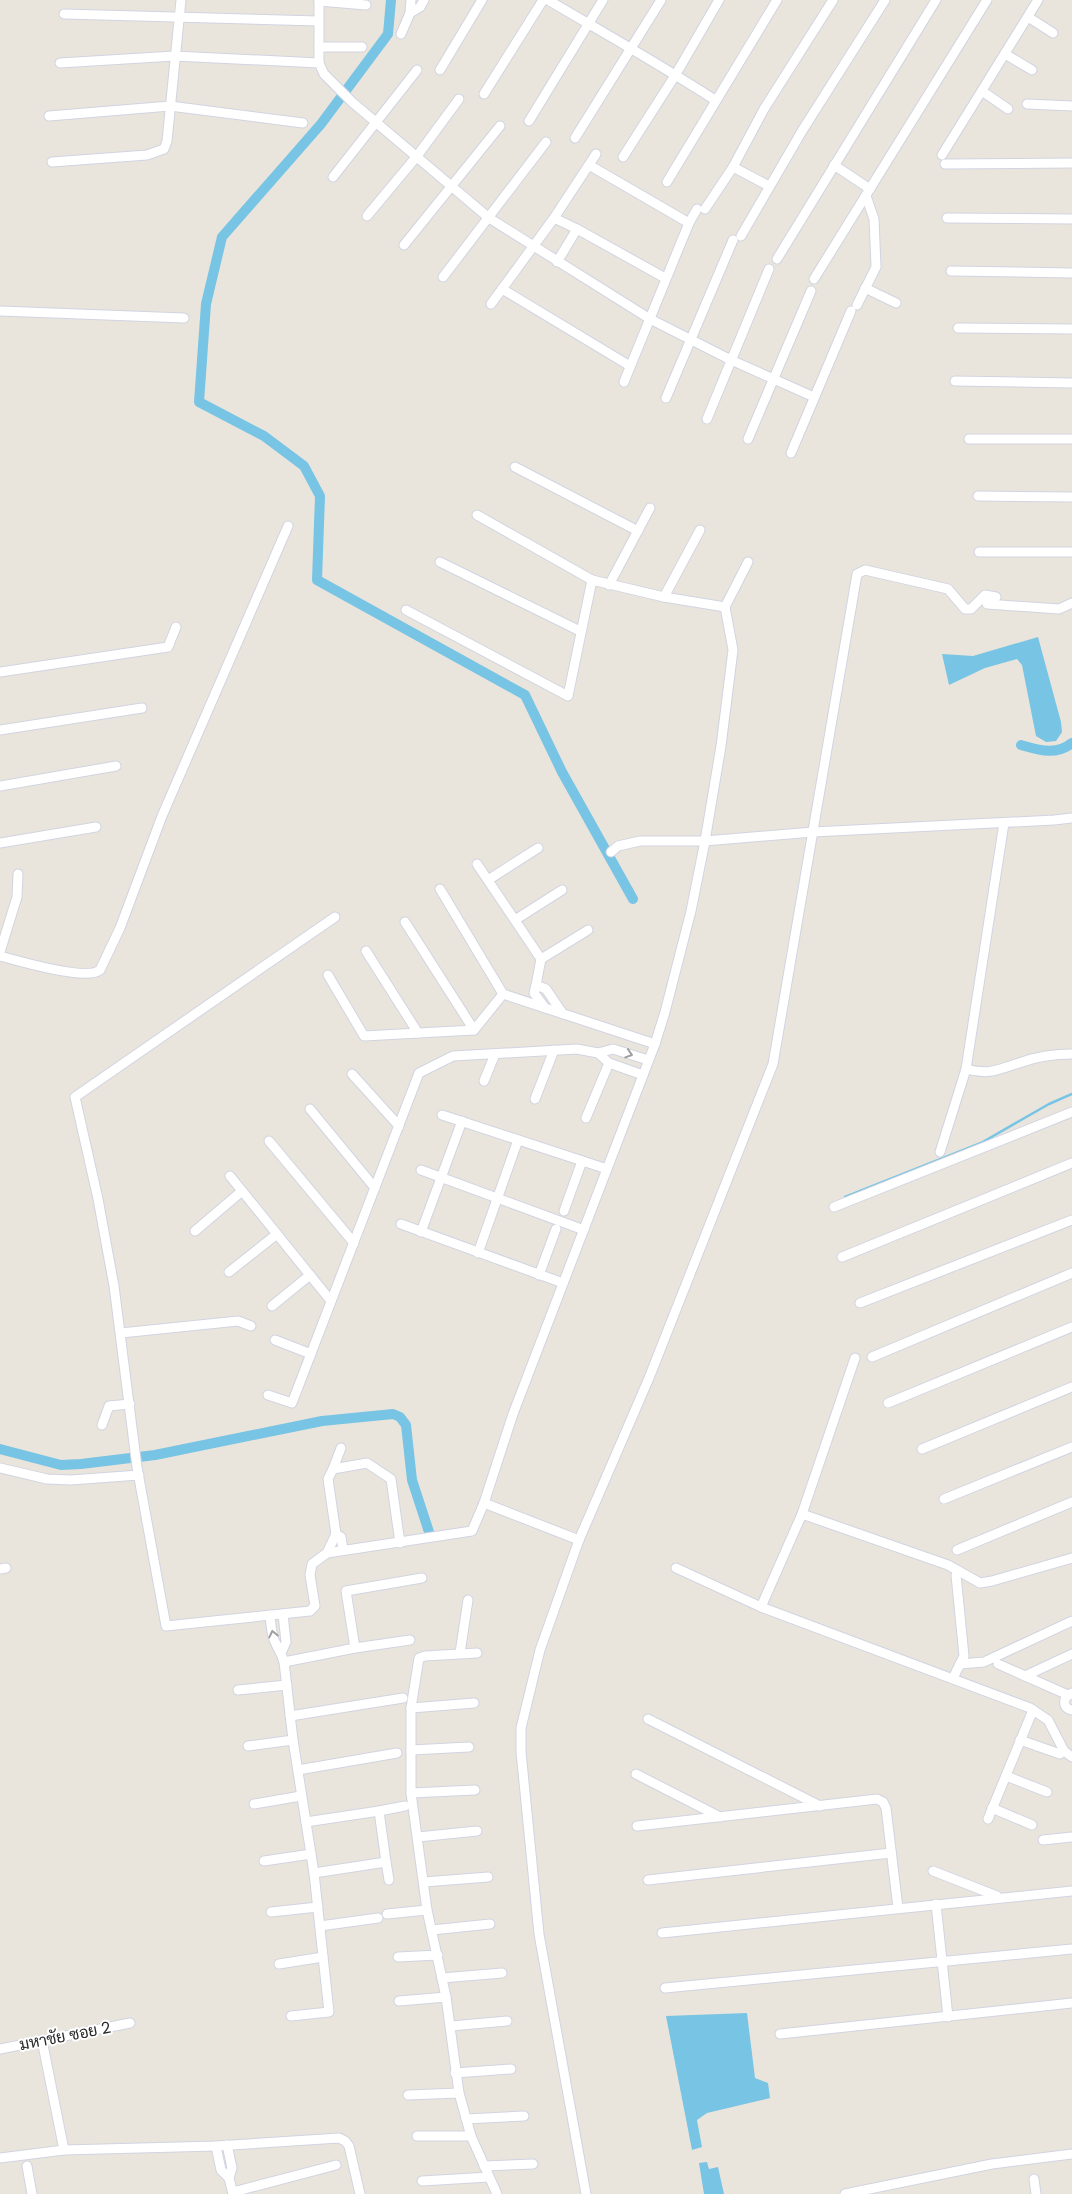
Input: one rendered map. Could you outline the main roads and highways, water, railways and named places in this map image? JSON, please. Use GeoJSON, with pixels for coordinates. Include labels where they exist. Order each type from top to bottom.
{"type":"FeatureCollection","features":[{"type":"Feature","properties":{"kind":"water"},"geometry":{"type":"Polygon","coordinates":[[[1038,637],[1061,722],[1062,732],[1056,741],[1046,742],[1036,736],[1022,665],[1017,659],[985,668],[949,685],[942,654],[973,656],[1038,637]]]}},
{"type":"Feature","properties":{"kind":"water"},"geometry":{"type":"Polygon","coordinates":[[[747,2013],[755,2078],[768,2083],[770,2098],[707,2113],[697,2120],[702,2147],[692,2150],[666,2016],[747,2013]]]}},
{"type":"Feature","properties":{"kind":"water"},"geometry":{"type":"Polygon","coordinates":[[[707,2162],[709,2169],[718,2167],[724,2194],[704,2194],[699,2163],[707,2162]]]}},
{"type":"Feature","properties":{"kind":"waterway"},"geometry":{"type":"LineString","coordinates":[[391,0],[388,34],[321,124],[222,237],[206,304],[199,402],[264,436],[304,466],[320,496],[317,580],[525,695],[562,772],[633,899]]}},
{"type":"Feature","properties":{"kind":"waterway"},"geometry":{"type":"LineString","coordinates":[[1021,745],[1054,751],[1072,743]]}},
{"type":"Feature","properties":{"kind":"waterway"},"geometry":{"type":"LineString","coordinates":[[845,1197],[981,1143],[1049,1104],[1072,1094]]}},
{"type":"Feature","properties":{"kind":"waterway"},"geometry":{"type":"LineString","coordinates":[[0,1449],[61,1465],[81,1464],[155,1455],[322,1421],[393,1414],[400,1417],[406,1425],[412,1480],[429,1532]]}}]}
